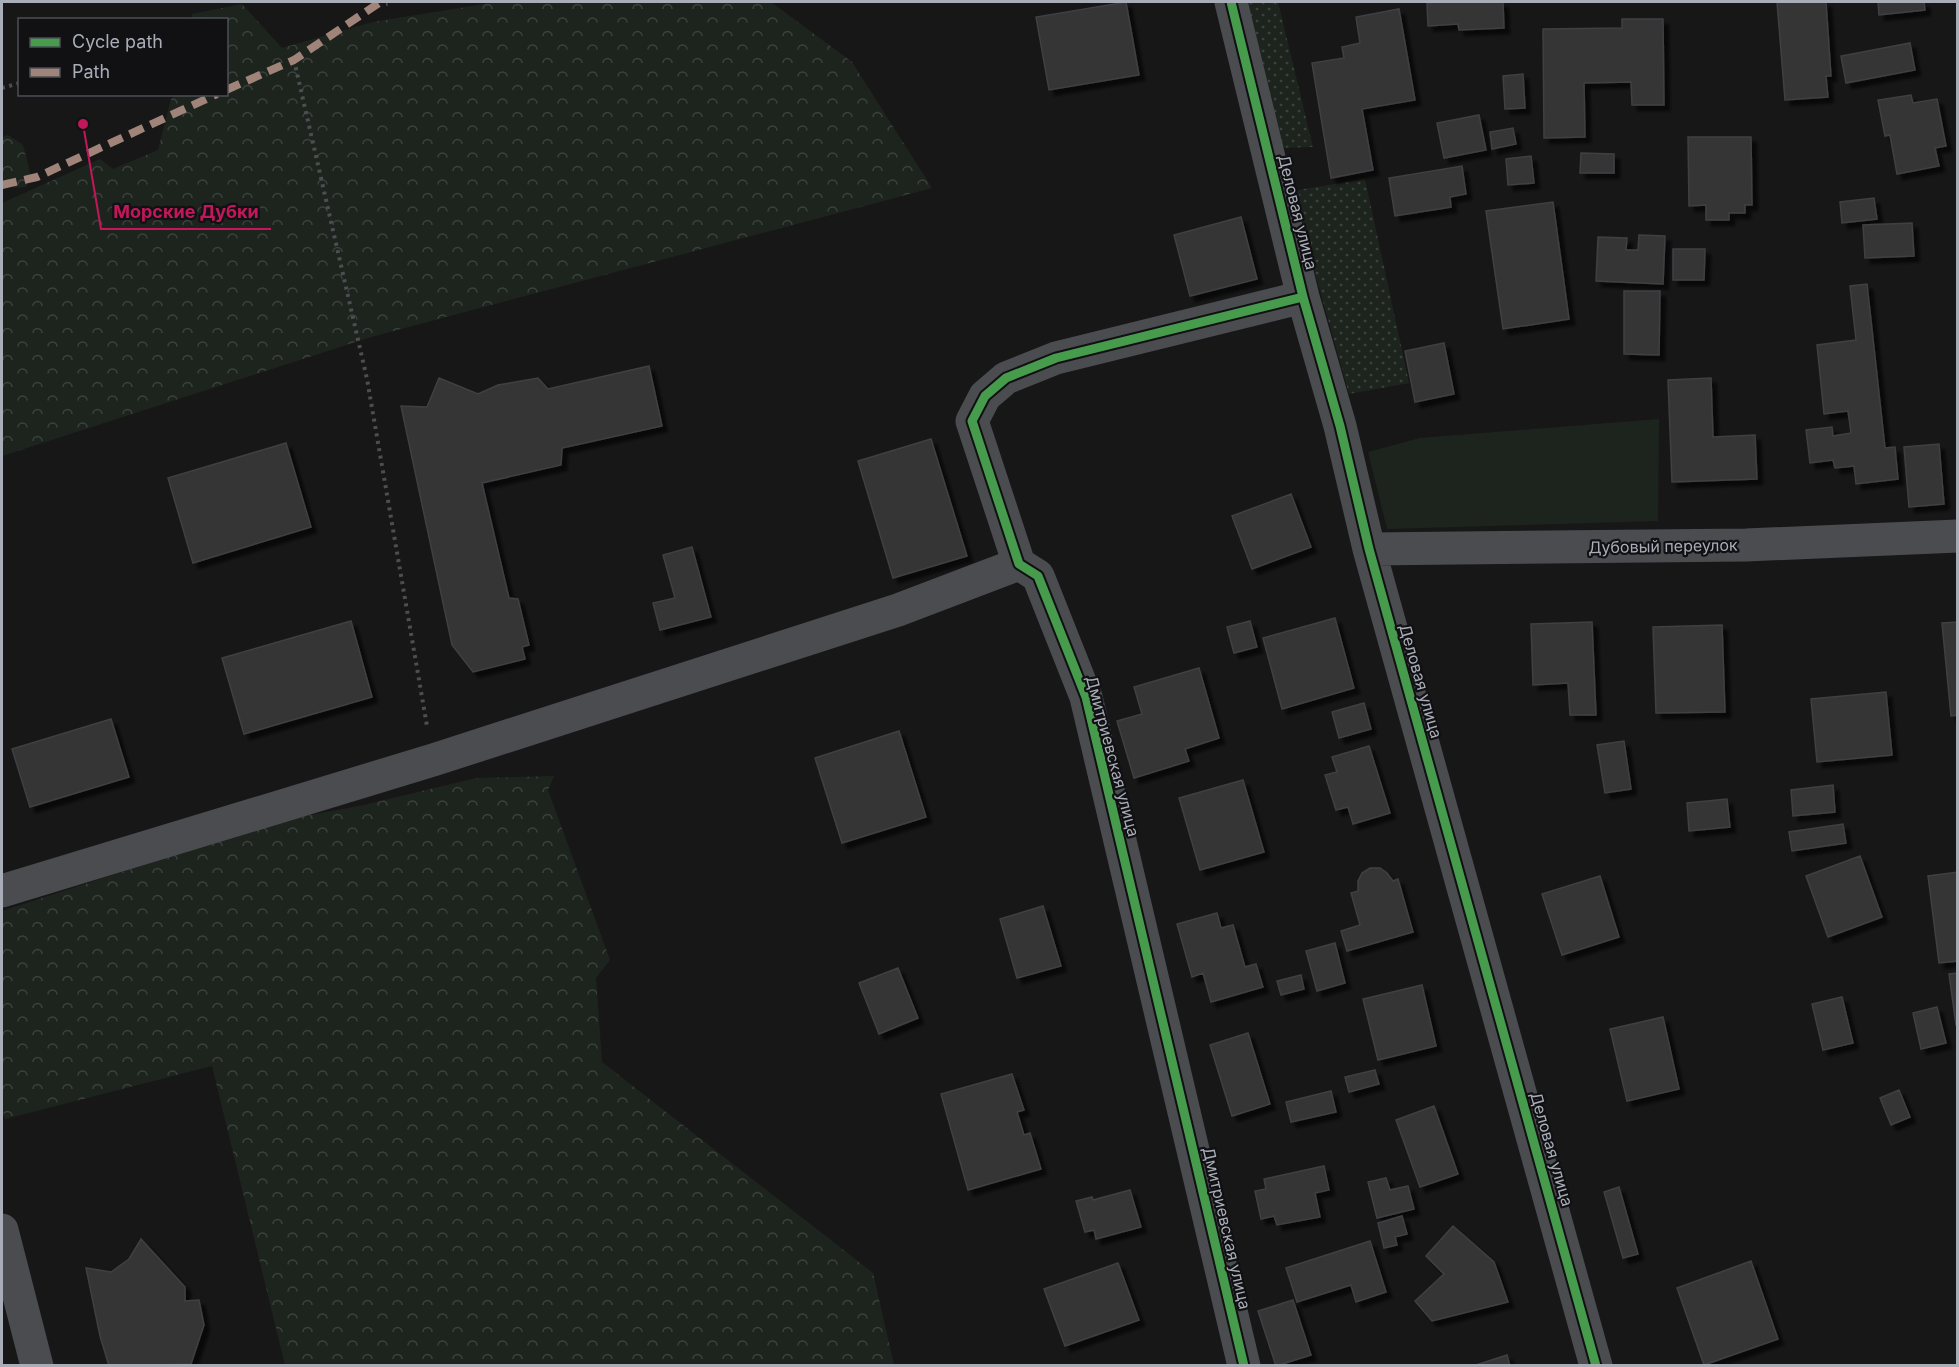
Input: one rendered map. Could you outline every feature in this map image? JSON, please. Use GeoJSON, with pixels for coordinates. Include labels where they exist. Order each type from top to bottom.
{"type":"FeatureCollection","features":[{"type":"Feature","properties":{"kind":"street","name":"Деловая улица"},"geometry":{"type":"LineString","coordinates":[[1232,2],[1304,297],[1340,426],[1368,549],[1596,1365]]}},
{"type":"Feature","properties":{"kind":"street"},"geometry":{"type":"LineString","coordinates":[[2,891],[433,759],[898,610],[1019,564],[972,422],[985,396],[1006,378],[1056,358],[1304,297]]}},
{"type":"Feature","properties":{"kind":"street","name":"Дубовый переулок"},"geometry":{"type":"LineString","coordinates":[[1368,549],[1746,545],[1958,536]]}},
{"type":"Feature","properties":{"kind":"street","name":"Дмитриевская улица"},"geometry":{"type":"LineString","coordinates":[[1019,564],[1038,576],[1086,697],[1244,1365]]}},
{"type":"Feature","properties":{"kind":"street"},"geometry":{"type":"LineString","coordinates":[[2,1230],[37,1365]]}},
{"type":"Feature","properties":{"kind":"path"},"geometry":{"type":"LineString","coordinates":[[294,60],[367,379],[433,759]]}},
{"type":"Feature","properties":{"kind":"path"},"geometry":{"type":"LineString","coordinates":[[2,88],[18,84]]}},
{"type":"Feature","properties":{"kind":"green space"},"geometry":{"type":"Polygon","coordinates":[[[497,2],[771,2],[852,62],[932,188],[371,337],[2,456],[2,203],[100,159],[113,169],[158,150],[171,99],[176,96],[228,96],[228,18],[191,18],[192,14],[242,4],[282,48],[373,22],[497,2]]]}},
{"type":"Feature","properties":{"kind":"green space"},"geometry":{"type":"Polygon","coordinates":[[[1243,2],[1278,2],[1313,147],[1279,148],[1243,2]]]}},
{"type":"Feature","properties":{"kind":"green space"},"geometry":{"type":"Polygon","coordinates":[[[8,135],[23,145],[31,176],[26,187],[15,188],[2,180],[2,137],[8,135]]]}},
{"type":"Feature","properties":{"kind":"green space"},"geometry":{"type":"Polygon","coordinates":[[[1365,179],[1409,383],[1349,394],[1292,191],[1365,179]]]}},
{"type":"Feature","properties":{"kind":"green space"},"geometry":{"type":"Polygon","coordinates":[[[1659,419],[1658,521],[1387,529],[1368,452],[1420,438],[1659,419]]]}},
{"type":"Feature","properties":{"kind":"green space"},"geometry":{"type":"Polygon","coordinates":[[[554,776],[548,790],[610,960],[596,978],[602,1062],[873,1273],[894,1365],[285,1365],[212,1066],[5,1119],[2,1108],[2,911],[279,821],[364,805],[476,778],[554,776]]]}},
{"type":"Feature","properties":{"kind":"building"},"geometry":{"type":"Polygon","coordinates":[[[1126,2],[1139,75],[1049,90],[1036,17],[1126,2]]]}},
{"type":"Feature","properties":{"kind":"building"},"geometry":{"type":"Polygon","coordinates":[[[1503,2],[1504,28],[1459,30],[1458,24],[1428,26],[1427,3],[1503,2]]]}},
{"type":"Feature","properties":{"kind":"building"},"geometry":{"type":"Polygon","coordinates":[[[1777,2],[1826,2],[1831,76],[1826,76],[1828,97],[1785,100],[1777,2]]]}},
{"type":"Feature","properties":{"kind":"building"},"geometry":{"type":"Polygon","coordinates":[[[1878,2],[1924,2],[1925,10],[1879,15],[1878,2]]]}},
{"type":"Feature","properties":{"kind":"building"},"geometry":{"type":"Polygon","coordinates":[[[1399,9],[1415,100],[1362,109],[1373,170],[1331,178],[1312,63],[1344,58],[1342,47],[1360,43],[1356,17],[1399,9]]]}},
{"type":"Feature","properties":{"kind":"building"},"geometry":{"type":"Polygon","coordinates":[[[1622,19],[1663,19],[1664,105],[1632,105],[1631,82],[1584,83],[1585,137],[1544,138],[1543,29],[1622,28],[1622,19]]]}},
{"type":"Feature","properties":{"kind":"building"},"geometry":{"type":"Polygon","coordinates":[[[1910,43],[1915,70],[1846,83],[1841,56],[1910,43]]]}},
{"type":"Feature","properties":{"kind":"building"},"geometry":{"type":"Polygon","coordinates":[[[1523,74],[1525,108],[1505,109],[1503,76],[1523,74]]]}},
{"type":"Feature","properties":{"kind":"building"},"geometry":{"type":"Polygon","coordinates":[[[1911,95],[1913,103],[1937,99],[1946,146],[1935,148],[1939,166],[1897,174],[1890,135],[1885,136],[1878,100],[1911,95]]]}},
{"type":"Feature","properties":{"kind":"building"},"geometry":{"type":"Polygon","coordinates":[[[1479,115],[1486,150],[1444,158],[1437,123],[1479,115]]]}},
{"type":"Feature","properties":{"kind":"building"},"geometry":{"type":"Polygon","coordinates":[[[1513,128],[1516,144],[1492,149],[1490,132],[1513,128]]]}},
{"type":"Feature","properties":{"kind":"building"},"geometry":{"type":"Polygon","coordinates":[[[1688,137],[1751,137],[1752,205],[1745,205],[1745,213],[1729,213],[1729,220],[1706,220],[1706,205],[1689,206],[1688,137]]]}},
{"type":"Feature","properties":{"kind":"building"},"geometry":{"type":"Polygon","coordinates":[[[1581,153],[1614,154],[1614,173],[1580,173],[1581,153]]]}},
{"type":"Feature","properties":{"kind":"building"},"geometry":{"type":"Polygon","coordinates":[[[1531,156],[1534,183],[1508,185],[1506,159],[1531,156]]]}},
{"type":"Feature","properties":{"kind":"building"},"geometry":{"type":"Polygon","coordinates":[[[1462,166],[1466,194],[1450,197],[1451,207],[1395,216],[1389,178],[1462,166]]]}},
{"type":"Feature","properties":{"kind":"building"},"geometry":{"type":"Polygon","coordinates":[[[1874,198],[1877,219],[1842,223],[1840,202],[1874,198]]]}},
{"type":"Feature","properties":{"kind":"building"},"geometry":{"type":"Polygon","coordinates":[[[1553,202],[1569,319],[1503,329],[1486,211],[1553,202]]]}},
{"type":"Feature","properties":{"kind":"building"},"geometry":{"type":"Polygon","coordinates":[[[1241,217],[1257,279],[1190,296],[1174,235],[1241,217]]]}},
{"type":"Feature","properties":{"kind":"building"},"geometry":{"type":"Polygon","coordinates":[[[1912,223],[1914,256],[1865,258],[1863,225],[1912,223]]]}},
{"type":"Feature","properties":{"kind":"building"},"geometry":{"type":"Polygon","coordinates":[[[1639,235],[1665,236],[1663,284],[1596,281],[1598,237],[1627,238],[1626,250],[1638,250],[1639,235]]]}},
{"type":"Feature","properties":{"kind":"building"},"geometry":{"type":"Polygon","coordinates":[[[1673,249],[1705,249],[1704,280],[1673,280],[1673,249]]]}},
{"type":"Feature","properties":{"kind":"building"},"geometry":{"type":"Polygon","coordinates":[[[1867,284],[1885,448],[1895,447],[1898,479],[1856,484],[1854,466],[1835,468],[1833,460],[1810,463],[1806,430],[1832,427],[1833,436],[1851,433],[1848,411],[1824,414],[1817,345],[1856,340],[1850,286],[1867,284]]]}},
{"type":"Feature","properties":{"kind":"building"},"geometry":{"type":"Polygon","coordinates":[[[1624,291],[1660,291],[1659,355],[1624,354],[1624,291]]]}},
{"type":"Feature","properties":{"kind":"building"},"geometry":{"type":"Polygon","coordinates":[[[1444,343],[1454,394],[1415,402],[1405,351],[1444,343]]]}},
{"type":"Feature","properties":{"kind":"building"},"geometry":{"type":"Polygon","coordinates":[[[649,366],[662,426],[562,448],[561,465],[482,483],[509,598],[518,599],[529,645],[522,647],[525,659],[473,672],[452,645],[401,406],[427,407],[439,378],[478,394],[498,385],[538,378],[548,389],[649,366]]]}},
{"type":"Feature","properties":{"kind":"building"},"geometry":{"type":"Polygon","coordinates":[[[1711,378],[1713,437],[1755,435],[1757,479],[1672,482],[1668,380],[1711,378]]]}},
{"type":"Feature","properties":{"kind":"building"},"geometry":{"type":"Polygon","coordinates":[[[931,439],[967,556],[893,578],[858,461],[931,439]]]}},
{"type":"Feature","properties":{"kind":"building"},"geometry":{"type":"Polygon","coordinates":[[[286,443],[311,527],[193,563],[168,478],[286,443]]]}},
{"type":"Feature","properties":{"kind":"building"},"geometry":{"type":"Polygon","coordinates":[[[1939,444],[1944,504],[1909,507],[1904,447],[1939,444]]]}},
{"type":"Feature","properties":{"kind":"building"},"geometry":{"type":"Polygon","coordinates":[[[1291,494],[1311,547],[1252,569],[1232,516],[1291,494]]]}},
{"type":"Feature","properties":{"kind":"building"},"geometry":{"type":"Polygon","coordinates":[[[692,547],[711,617],[660,630],[653,603],[675,598],[663,555],[692,547]]]}},
{"type":"Feature","properties":{"kind":"building"},"geometry":{"type":"Polygon","coordinates":[[[1335,618],[1354,688],[1282,709],[1263,638],[1335,618]]]}},
{"type":"Feature","properties":{"kind":"building"},"geometry":{"type":"Polygon","coordinates":[[[351,621],[372,697],[244,734],[222,658],[351,621]]]}},
{"type":"Feature","properties":{"kind":"building"},"geometry":{"type":"Polygon","coordinates":[[[1250,621],[1257,647],[1234,653],[1227,627],[1250,621]]]}},
{"type":"Feature","properties":{"kind":"building"},"geometry":{"type":"Polygon","coordinates":[[[1592,622],[1596,715],[1570,715],[1568,683],[1533,685],[1531,624],[1592,622]]]}},
{"type":"Feature","properties":{"kind":"building"},"geometry":{"type":"Polygon","coordinates":[[[1958,622],[1958,715],[1951,716],[1942,623],[1958,622]]]}},
{"type":"Feature","properties":{"kind":"building"},"geometry":{"type":"Polygon","coordinates":[[[1722,625],[1725,712],[1656,713],[1653,627],[1722,625]]]}},
{"type":"Feature","properties":{"kind":"building"},"geometry":{"type":"Polygon","coordinates":[[[1199,668],[1219,738],[1185,749],[1189,761],[1134,778],[1117,721],[1142,714],[1134,687],[1199,668]]]}},
{"type":"Feature","properties":{"kind":"building"},"geometry":{"type":"Polygon","coordinates":[[[1886,692],[1892,755],[1817,762],[1811,699],[1886,692]]]}},
{"type":"Feature","properties":{"kind":"building"},"geometry":{"type":"Polygon","coordinates":[[[1364,703],[1371,729],[1339,738],[1332,712],[1364,703]]]}},
{"type":"Feature","properties":{"kind":"building"},"geometry":{"type":"Polygon","coordinates":[[[111,719],[129,777],[30,807],[12,749],[111,719]]]}},
{"type":"Feature","properties":{"kind":"building"},"geometry":{"type":"Polygon","coordinates":[[[899,731],[926,817],[842,843],[815,758],[899,731]]]}},
{"type":"Feature","properties":{"kind":"building"},"geometry":{"type":"Polygon","coordinates":[[[1624,741],[1631,789],[1605,793],[1597,745],[1624,741]]]}},
{"type":"Feature","properties":{"kind":"building"},"geometry":{"type":"Polygon","coordinates":[[[1369,746],[1390,813],[1353,824],[1348,807],[1336,810],[1325,775],[1337,772],[1332,757],[1369,746]]]}},
{"type":"Feature","properties":{"kind":"building"},"geometry":{"type":"Polygon","coordinates":[[[1243,780],[1264,852],[1200,870],[1179,798],[1243,780]]]}},
{"type":"Feature","properties":{"kind":"building"},"geometry":{"type":"Polygon","coordinates":[[[1833,785],[1835,812],[1793,816],[1791,790],[1833,785]]]}},
{"type":"Feature","properties":{"kind":"building"},"geometry":{"type":"Polygon","coordinates":[[[1727,799],[1730,827],[1689,831],[1687,803],[1727,799]]]}},
{"type":"Feature","properties":{"kind":"building"},"geometry":{"type":"Polygon","coordinates":[[[1843,824],[1846,843],[1792,851],[1789,832],[1843,824]]]}},
{"type":"Feature","properties":{"kind":"building"},"geometry":{"type":"Polygon","coordinates":[[[1860,856],[1882,917],[1828,937],[1806,876],[1860,856]]]}},
{"type":"Feature","properties":{"kind":"building"},"geometry":{"type":"Polygon","coordinates":[[[1370,868],[1380,868],[1393,881],[1398,879],[1413,932],[1347,951],[1341,931],[1360,925],[1351,893],[1358,891],[1358,881],[1362,873],[1370,868]]]}},
{"type":"Feature","properties":{"kind":"building"},"geometry":{"type":"Polygon","coordinates":[[[1958,872],[1958,961],[1939,963],[1928,876],[1958,872]]]}},
{"type":"Feature","properties":{"kind":"building"},"geometry":{"type":"Polygon","coordinates":[[[1600,876],[1619,937],[1562,955],[1542,894],[1600,876]]]}},
{"type":"Feature","properties":{"kind":"building"},"geometry":{"type":"Polygon","coordinates":[[[1043,906],[1061,966],[1017,978],[1000,919],[1043,906]]]}},
{"type":"Feature","properties":{"kind":"building"},"geometry":{"type":"Polygon","coordinates":[[[1217,913],[1221,928],[1233,925],[1245,967],[1256,964],[1263,987],[1211,1002],[1203,973],[1192,977],[1177,924],[1217,913]]]}},
{"type":"Feature","properties":{"kind":"building"},"geometry":{"type":"Polygon","coordinates":[[[1335,943],[1345,983],[1317,991],[1306,951],[1335,943]]]}},
{"type":"Feature","properties":{"kind":"building"},"geometry":{"type":"Polygon","coordinates":[[[898,968],[918,1018],[879,1034],[859,983],[898,968]]]}},
{"type":"Feature","properties":{"kind":"building"},"geometry":{"type":"Polygon","coordinates":[[[1958,973],[1958,1025],[1956,1025],[1949,974],[1958,973]]]}},
{"type":"Feature","properties":{"kind":"building"},"geometry":{"type":"Polygon","coordinates":[[[1301,975],[1304,989],[1281,995],[1277,981],[1301,975]]]}},
{"type":"Feature","properties":{"kind":"building"},"geometry":{"type":"Polygon","coordinates":[[[1422,985],[1436,1046],[1378,1060],[1363,999],[1422,985]]]}},
{"type":"Feature","properties":{"kind":"building"},"geometry":{"type":"Polygon","coordinates":[[[1842,997],[1853,1043],[1823,1050],[1812,1004],[1842,997]]]}},
{"type":"Feature","properties":{"kind":"building"},"geometry":{"type":"Polygon","coordinates":[[[1937,1007],[1946,1043],[1921,1049],[1913,1013],[1937,1007]]]}},
{"type":"Feature","properties":{"kind":"building"},"geometry":{"type":"Polygon","coordinates":[[[1663,1017],[1679,1089],[1627,1101],[1610,1029],[1663,1017]]]}},
{"type":"Feature","properties":{"kind":"building"},"geometry":{"type":"Polygon","coordinates":[[[1248,1033],[1270,1104],[1232,1116],[1210,1045],[1248,1033]]]}},
{"type":"Feature","properties":{"kind":"building"},"geometry":{"type":"Polygon","coordinates":[[[1375,1070],[1379,1084],[1349,1092],[1345,1077],[1375,1070]]]}},
{"type":"Feature","properties":{"kind":"building"},"geometry":{"type":"Polygon","coordinates":[[[1012,1074],[1024,1110],[1017,1112],[1024,1135],[1030,1133],[1041,1169],[968,1190],[941,1094],[1012,1074]]]}},
{"type":"Feature","properties":{"kind":"building"},"geometry":{"type":"Polygon","coordinates":[[[1899,1090],[1910,1117],[1891,1125],[1880,1098],[1899,1090]]]}},
{"type":"Feature","properties":{"kind":"building"},"geometry":{"type":"Polygon","coordinates":[[[1331,1091],[1336,1112],[1291,1122],[1286,1102],[1331,1091]]]}},
{"type":"Feature","properties":{"kind":"building"},"geometry":{"type":"Polygon","coordinates":[[[1434,1106],[1458,1174],[1420,1187],[1396,1120],[1434,1106]]]}},
{"type":"Feature","properties":{"kind":"building"},"geometry":{"type":"Polygon","coordinates":[[[1324,1166],[1329,1190],[1315,1193],[1320,1217],[1277,1225],[1274,1216],[1261,1219],[1255,1191],[1266,1189],[1264,1179],[1324,1166]]]}},
{"type":"Feature","properties":{"kind":"building"},"geometry":{"type":"Polygon","coordinates":[[[1386,1178],[1390,1190],[1408,1186],[1414,1209],[1377,1218],[1368,1182],[1386,1178]]]}},
{"type":"Feature","properties":{"kind":"building"},"geometry":{"type":"Polygon","coordinates":[[[1619,1187],[1638,1254],[1623,1258],[1604,1192],[1619,1187]]]}},
{"type":"Feature","properties":{"kind":"building"},"geometry":{"type":"Polygon","coordinates":[[[1130,1190],[1141,1227],[1096,1239],[1094,1230],[1085,1232],[1076,1201],[1092,1197],[1093,1200],[1130,1190]]]}},
{"type":"Feature","properties":{"kind":"building"},"geometry":{"type":"Polygon","coordinates":[[[1402,1216],[1407,1234],[1395,1237],[1397,1245],[1384,1248],[1378,1223],[1402,1216]]]}},
{"type":"Feature","properties":{"kind":"building"},"geometry":{"type":"Polygon","coordinates":[[[1453,1226],[1494,1262],[1508,1302],[1432,1321],[1415,1301],[1444,1274],[1426,1256],[1453,1226]]]}},
{"type":"Feature","properties":{"kind":"building"},"geometry":{"type":"Polygon","coordinates":[[[141,1239],[185,1287],[185,1301],[199,1300],[204,1325],[191,1364],[109,1366],[100,1336],[86,1268],[111,1272],[129,1259],[141,1239]]]}},
{"type":"Feature","properties":{"kind":"building"},"geometry":{"type":"Polygon","coordinates":[[[1370,1241],[1386,1292],[1356,1302],[1351,1285],[1297,1302],[1286,1268],[1370,1241]]]}},
{"type":"Feature","properties":{"kind":"building"},"geometry":{"type":"Polygon","coordinates":[[[1751,1261],[1778,1339],[1704,1365],[1677,1288],[1751,1261]]]}},
{"type":"Feature","properties":{"kind":"building"},"geometry":{"type":"Polygon","coordinates":[[[1118,1263],[1139,1320],[1065,1346],[1044,1289],[1118,1263]]]}},
{"type":"Feature","properties":{"kind":"building"},"geometry":{"type":"Polygon","coordinates":[[[1293,1300],[1311,1355],[1276,1366],[1258,1311],[1293,1300]]]}},
{"type":"Feature","properties":{"kind":"building"},"geometry":{"type":"Polygon","coordinates":[[[1507,1355],[1510,1366],[1473,1366],[1507,1355]]]}},
{"type":"Feature","properties":{"kind":"marked path"},"geometry":{"type":"LineString","coordinates":[[228,89],[294,60],[379,3],[387,2]]}},
{"type":"Feature","properties":{"kind":"marked path"},"geometry":{"type":"LineString","coordinates":[[2,185],[37,177],[213,96]]}},
{"type":"Feature","properties":{"kind":"cycle path"},"geometry":{"type":"LineString","coordinates":[[1231,2],[1303,297],[1340,426],[1369,549],[1596,1366]]}},
{"type":"Feature","properties":{"kind":"cycle path"},"geometry":{"type":"LineString","coordinates":[[1244,1366],[1086,697],[1038,576],[1019,564],[972,421],[985,396],[1006,378],[1056,358],[1303,297]]}},
{"type":"Feature","properties":{"kind":"place","name":"Морские Дубки"},"geometry":{"type":"Point","coordinates":[83,124]}}]}
